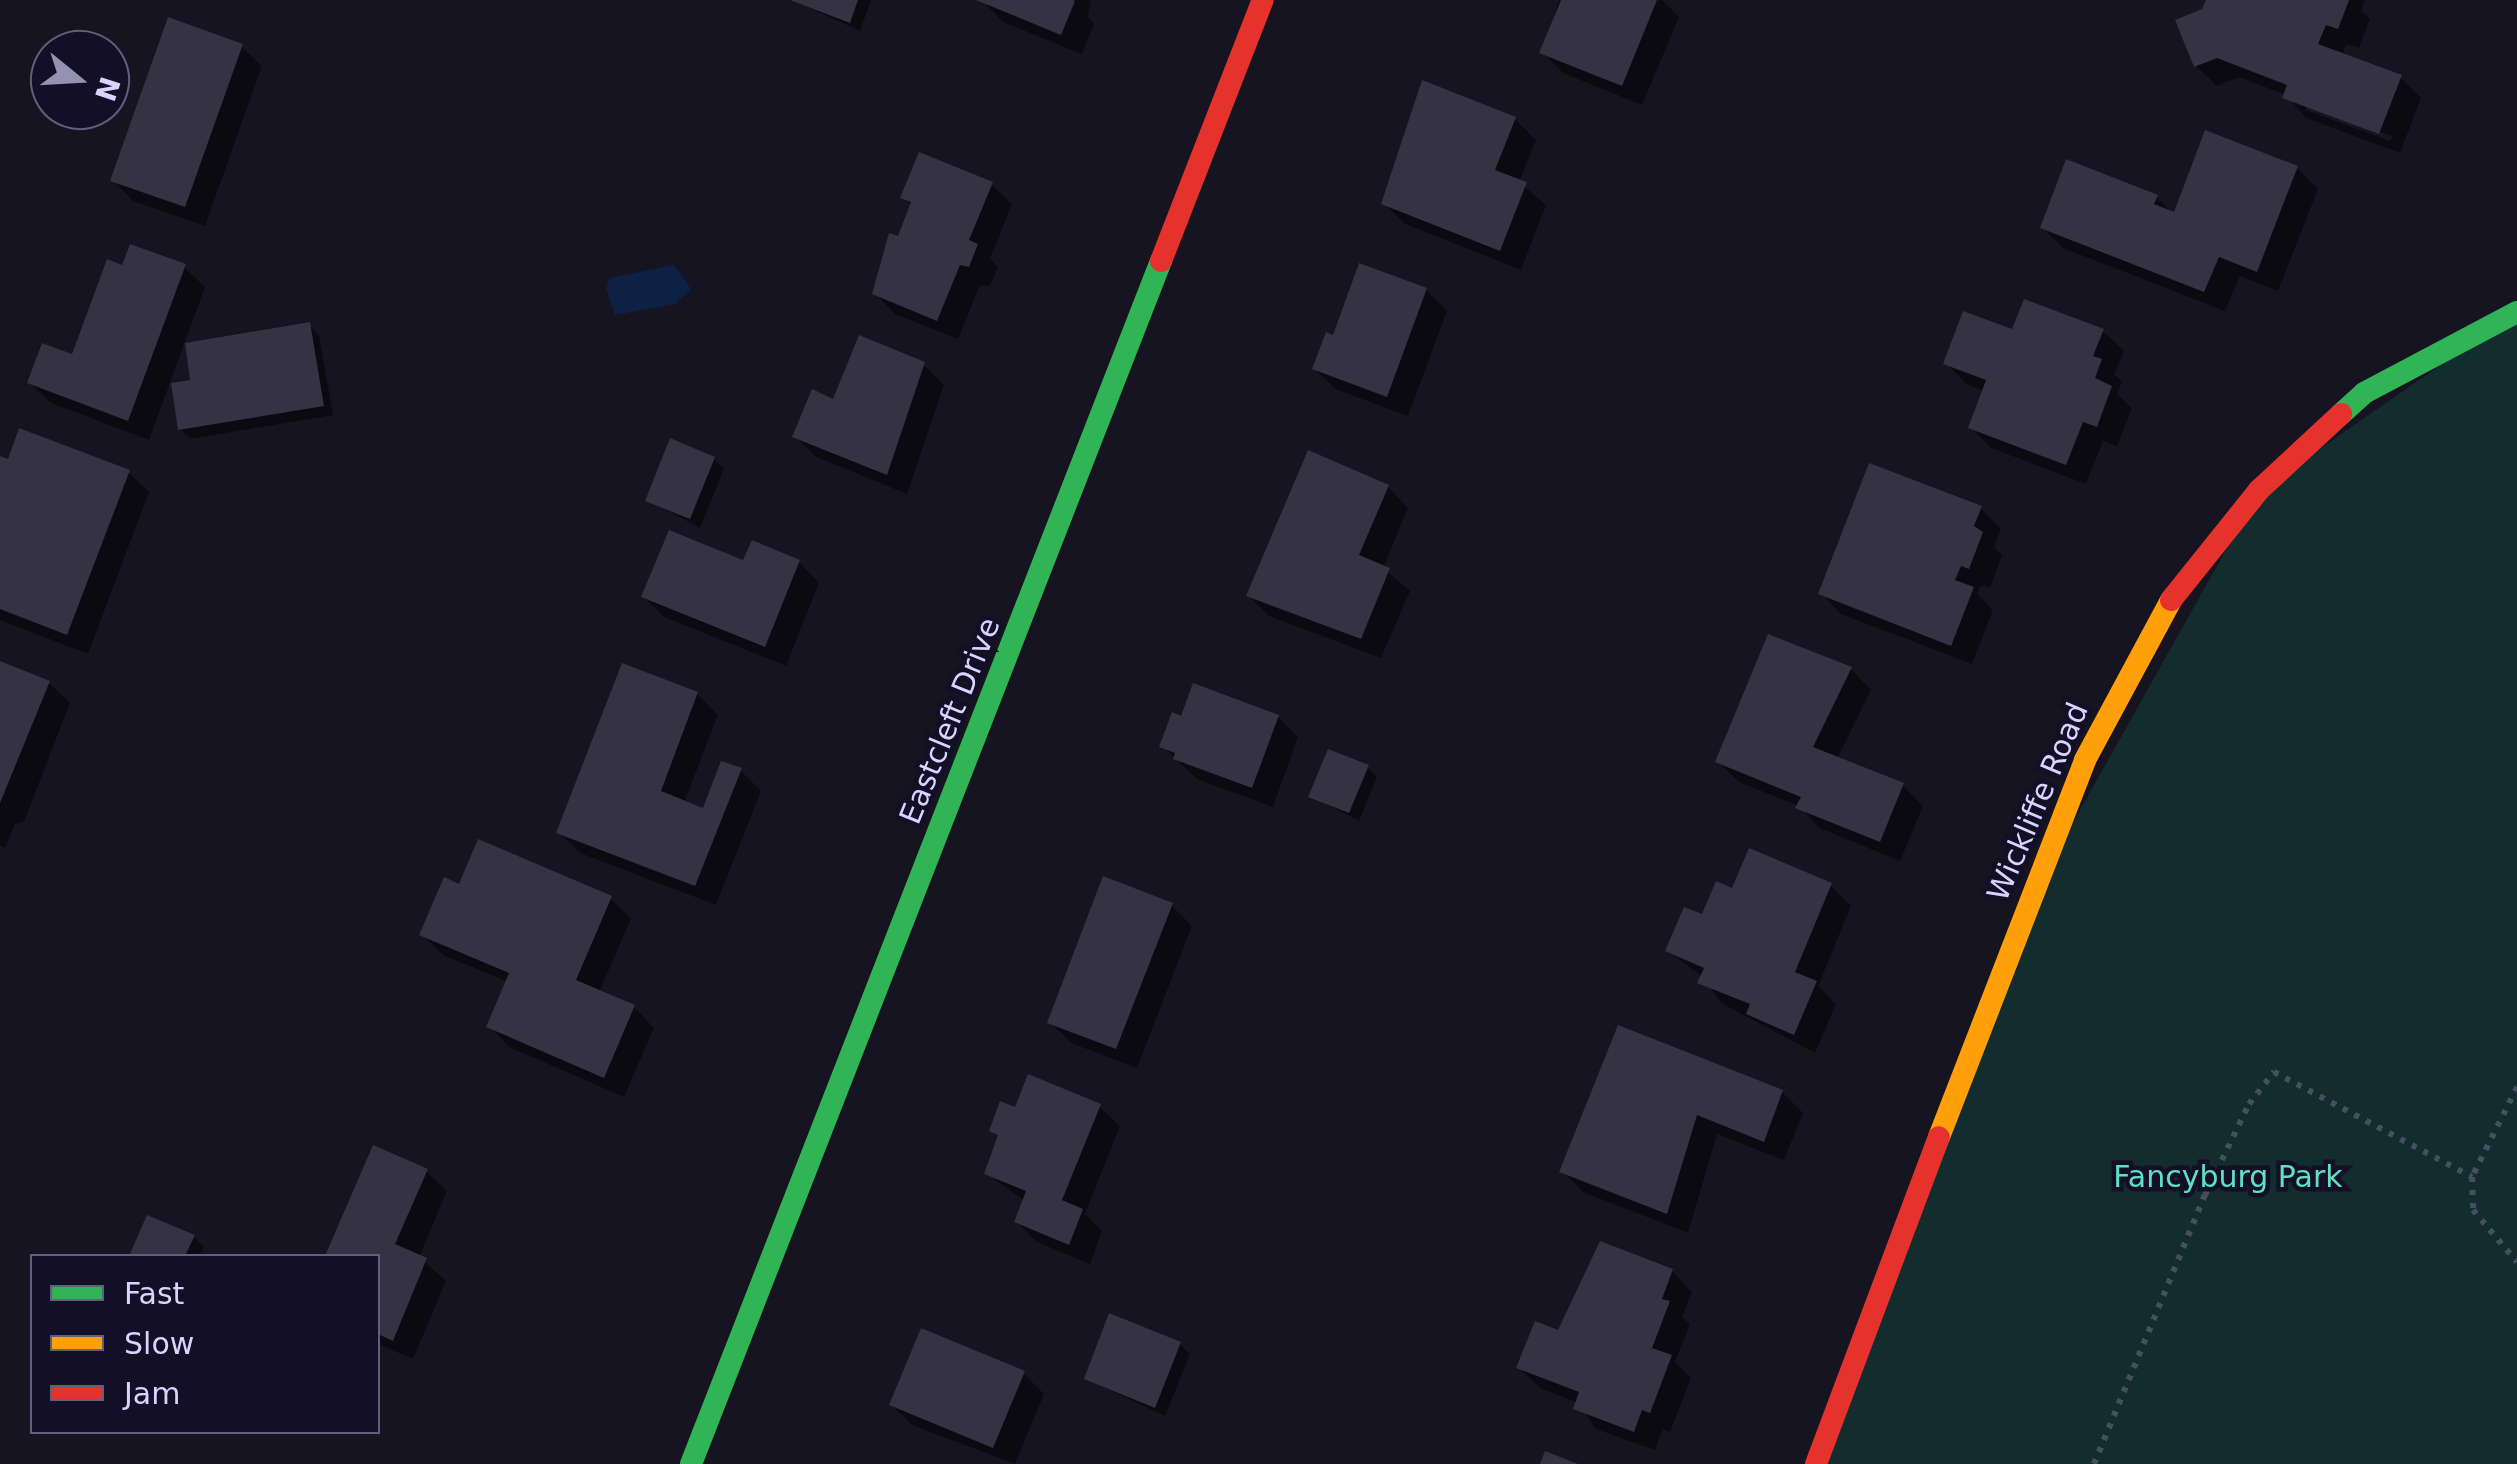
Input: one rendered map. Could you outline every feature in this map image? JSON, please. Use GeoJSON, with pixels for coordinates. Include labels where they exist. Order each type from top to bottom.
{"type":"FeatureCollection","features":[{"type":"Feature","properties":{"kind":"street","name":"Eastcleft Drive"},"geometry":{"type":"LineString","coordinates":[[690,1464],[1263,0]]}},
{"type":"Feature","properties":{"kind":"street","name":"Wickliffe Road"},"geometry":{"type":"LineString","coordinates":[[1816,1464],[2025,908],[2085,760],[2156,618],[2259,490],[2364,393],[2517,312]]}},
{"type":"Feature","properties":{"kind":"path"},"geometry":{"type":"LineString","coordinates":[[2094,1464],[2204,1195],[2249,1104],[2274,1072],[2472,1177]]}},
{"type":"Feature","properties":{"kind":"path"},"geometry":{"type":"LineString","coordinates":[[2517,1087],[2472,1177],[2473,1210],[2517,1262]]}},
{"type":"Feature","properties":{"kind":"green space","name":"Fancyburg Park"},"geometry":{"type":"Polygon","coordinates":[[[2517,312],[2517,1464],[1816,1464],[2025,908],[2259,491],[2517,312]]]}},
{"type":"Feature","properties":{"kind":"water"},"geometry":{"type":"Polygon","coordinates":[[[674,265],[691,289],[675,304],[615,315],[606,289],[610,278],[674,265]]]}},
{"type":"Feature","properties":{"kind":"building"},"geometry":{"type":"Polygon","coordinates":[[[790,0],[858,0],[850,23],[790,0]]]}},
{"type":"Feature","properties":{"kind":"building"},"geometry":{"type":"Polygon","coordinates":[[[976,0],[1073,0],[1075,1],[1061,35],[976,0]]]}},
{"type":"Feature","properties":{"kind":"building"},"geometry":{"type":"Polygon","coordinates":[[[1561,0],[1657,0],[1622,86],[1539,53],[1561,0]]]}},
{"type":"Feature","properties":{"kind":"building"},"geometry":{"type":"Polygon","coordinates":[[[2206,0],[2349,0],[2338,29],[2326,25],[2318,44],[2402,75],[2379,134],[2282,98],[2287,85],[2217,58],[2194,67],[2175,20],[2202,9],[2206,0]]]}},
{"type":"Feature","properties":{"kind":"building"},"geometry":{"type":"Polygon","coordinates":[[[168,17],[243,44],[185,207],[110,181],[168,17]]]}},
{"type":"Feature","properties":{"kind":"building"},"geometry":{"type":"Polygon","coordinates":[[[1422,80],[1516,117],[1495,170],[1527,182],[1500,251],[1381,204],[1422,80]]]}},
{"type":"Feature","properties":{"kind":"building"},"geometry":{"type":"Polygon","coordinates":[[[2205,130],[2298,166],[2257,272],[2219,257],[2204,292],[2040,228],[2066,159],[2158,195],[2154,204],[2174,212],[2205,130]]]}},
{"type":"Feature","properties":{"kind":"building"},"geometry":{"type":"Polygon","coordinates":[[[919,152],[993,182],[969,240],[978,244],[969,267],[960,265],[937,321],[872,294],[889,233],[898,236],[911,202],[900,198],[919,152]]]}},
{"type":"Feature","properties":{"kind":"building"},"geometry":{"type":"Polygon","coordinates":[[[130,244],[186,264],[128,421],[27,383],[42,343],[72,354],[107,259],[122,265],[130,244]]]}},
{"type":"Feature","properties":{"kind":"building"},"geometry":{"type":"Polygon","coordinates":[[[1359,263],[1427,288],[1387,397],[1312,369],[1326,332],[1333,335],[1359,263]]]}},
{"type":"Feature","properties":{"kind":"building"},"geometry":{"type":"Polygon","coordinates":[[[2024,299],[2104,329],[2093,356],[2102,359],[2095,378],[2112,386],[2097,427],[2083,422],[2066,465],[1968,428],[1986,380],[1943,364],[1963,311],[2012,329],[2024,299]]]}},
{"type":"Feature","properties":{"kind":"building"},"geometry":{"type":"Polygon","coordinates":[[[310,322],[324,406],[178,430],[171,383],[190,380],[185,343],[310,322]]]}},
{"type":"Feature","properties":{"kind":"building"},"geometry":{"type":"Polygon","coordinates":[[[859,335],[925,362],[887,475],[792,437],[812,389],[833,399],[859,335]]]}},
{"type":"Feature","properties":{"kind":"building"},"geometry":{"type":"Polygon","coordinates":[[[19,428],[130,470],[67,635],[0,609],[0,456],[8,459],[19,428]]]}},
{"type":"Feature","properties":{"kind":"building"},"geometry":{"type":"Polygon","coordinates":[[[670,438],[715,457],[690,519],[645,501],[670,438]]]}},
{"type":"Feature","properties":{"kind":"building"},"geometry":{"type":"Polygon","coordinates":[[[1308,450],[1389,485],[1359,555],[1390,568],[1361,639],[1246,596],[1308,450]]]}},
{"type":"Feature","properties":{"kind":"building"},"geometry":{"type":"Polygon","coordinates":[[[1869,463],[1982,506],[1974,526],[1983,532],[1969,569],[1961,566],[1955,580],[1974,587],[1951,646],[1818,594],[1869,463]]]}},
{"type":"Feature","properties":{"kind":"building"},"geometry":{"type":"Polygon","coordinates":[[[669,530],[743,560],[752,540],[800,560],[765,647],[641,597],[669,530]]]}},
{"type":"Feature","properties":{"kind":"building"},"geometry":{"type":"Polygon","coordinates":[[[1768,634],[1852,667],[1813,747],[1904,783],[1880,842],[1795,808],[1801,797],[1715,762],[1768,634]]]}},
{"type":"Feature","properties":{"kind":"building"},"geometry":{"type":"Polygon","coordinates":[[[0,661],[50,681],[0,803],[0,661]]]}},
{"type":"Feature","properties":{"kind":"building"},"geometry":{"type":"Polygon","coordinates":[[[622,663],[698,692],[661,791],[703,808],[721,761],[742,768],[695,886],[556,833],[622,663]]]}},
{"type":"Feature","properties":{"kind":"building"},"geometry":{"type":"Polygon","coordinates":[[[1193,683],[1279,715],[1252,788],[1173,759],[1175,753],[1159,747],[1172,712],[1181,716],[1193,683]]]}},
{"type":"Feature","properties":{"kind":"building"},"geometry":{"type":"Polygon","coordinates":[[[1328,749],[1369,765],[1349,813],[1308,797],[1328,749]]]}},
{"type":"Feature","properties":{"kind":"building"},"geometry":{"type":"Polygon","coordinates":[[[478,839],[612,896],[576,980],[635,1005],[604,1078],[486,1027],[509,973],[419,935],[444,877],[459,884],[478,839]]]}},
{"type":"Feature","properties":{"kind":"building"},"geometry":{"type":"Polygon","coordinates":[[[1749,848],[1832,883],[1795,972],[1817,981],[1794,1035],[1746,1014],[1750,1004],[1697,983],[1704,968],[1665,951],[1684,907],[1702,914],[1716,881],[1732,888],[1749,848]]]}},
{"type":"Feature","properties":{"kind":"building"},"geometry":{"type":"Polygon","coordinates":[[[1103,876],[1173,903],[1116,1049],[1047,1023],[1103,876]]]}},
{"type":"Feature","properties":{"kind":"building"},"geometry":{"type":"Polygon","coordinates":[[[1618,1025],[1783,1090],[1764,1142],[1697,1115],[1667,1214],[1559,1172],[1618,1025]]]}},
{"type":"Feature","properties":{"kind":"building"},"geometry":{"type":"Polygon","coordinates":[[[1028,1074],[1101,1104],[1062,1200],[1083,1209],[1069,1245],[1014,1222],[1026,1191],[984,1174],[998,1135],[989,1131],[1000,1101],[1015,1107],[1028,1074]]]}},
{"type":"Feature","properties":{"kind":"building"},"geometry":{"type":"Polygon","coordinates":[[[373,1145],[428,1169],[395,1244],[427,1258],[393,1341],[380,1335],[380,1254],[326,1254],[373,1145]]]}},
{"type":"Feature","properties":{"kind":"building"},"geometry":{"type":"Polygon","coordinates":[[[147,1215],[195,1235],[186,1254],[130,1254],[147,1215]]]}},
{"type":"Feature","properties":{"kind":"building"},"geometry":{"type":"Polygon","coordinates":[[[1600,1241],[1673,1269],[1662,1299],[1670,1301],[1652,1348],[1672,1355],[1650,1413],[1642,1410],[1634,1432],[1573,1409],[1579,1392],[1516,1368],[1535,1321],[1558,1330],[1600,1241]]]}},
{"type":"Feature","properties":{"kind":"building"},"geometry":{"type":"Polygon","coordinates":[[[1109,1313],[1181,1342],[1155,1408],[1084,1379],[1109,1313]]]}},
{"type":"Feature","properties":{"kind":"building"},"geometry":{"type":"Polygon","coordinates":[[[921,1328],[1025,1371],[993,1448],[889,1405],[921,1328]]]}},
{"type":"Feature","properties":{"kind":"building"},"geometry":{"type":"Polygon","coordinates":[[[1545,1451],[1578,1464],[1540,1464],[1545,1451]]]}},
{"type":"Feature","properties":{"kind":"traffic: fast"},"geometry":{"type":"LineString","coordinates":[[691,1464],[1161,261]]}},
{"type":"Feature","properties":{"kind":"traffic: fast"},"geometry":{"type":"LineString","coordinates":[[2341,414],[2364,393],[2517,312]]}},
{"type":"Feature","properties":{"kind":"traffic: slow"},"geometry":{"type":"LineString","coordinates":[[1939,1137],[2085,760],[2171,600]]}},
{"type":"Feature","properties":{"kind":"traffic: jam"},"geometry":{"type":"LineString","coordinates":[[1161,261],[1263,0]]}},
{"type":"Feature","properties":{"kind":"traffic: jam"},"geometry":{"type":"LineString","coordinates":[[2171,600],[2259,490],[2341,414]]}},
{"type":"Feature","properties":{"kind":"traffic: jam"},"geometry":{"type":"LineString","coordinates":[[1816,1464],[1939,1137]]}}]}
